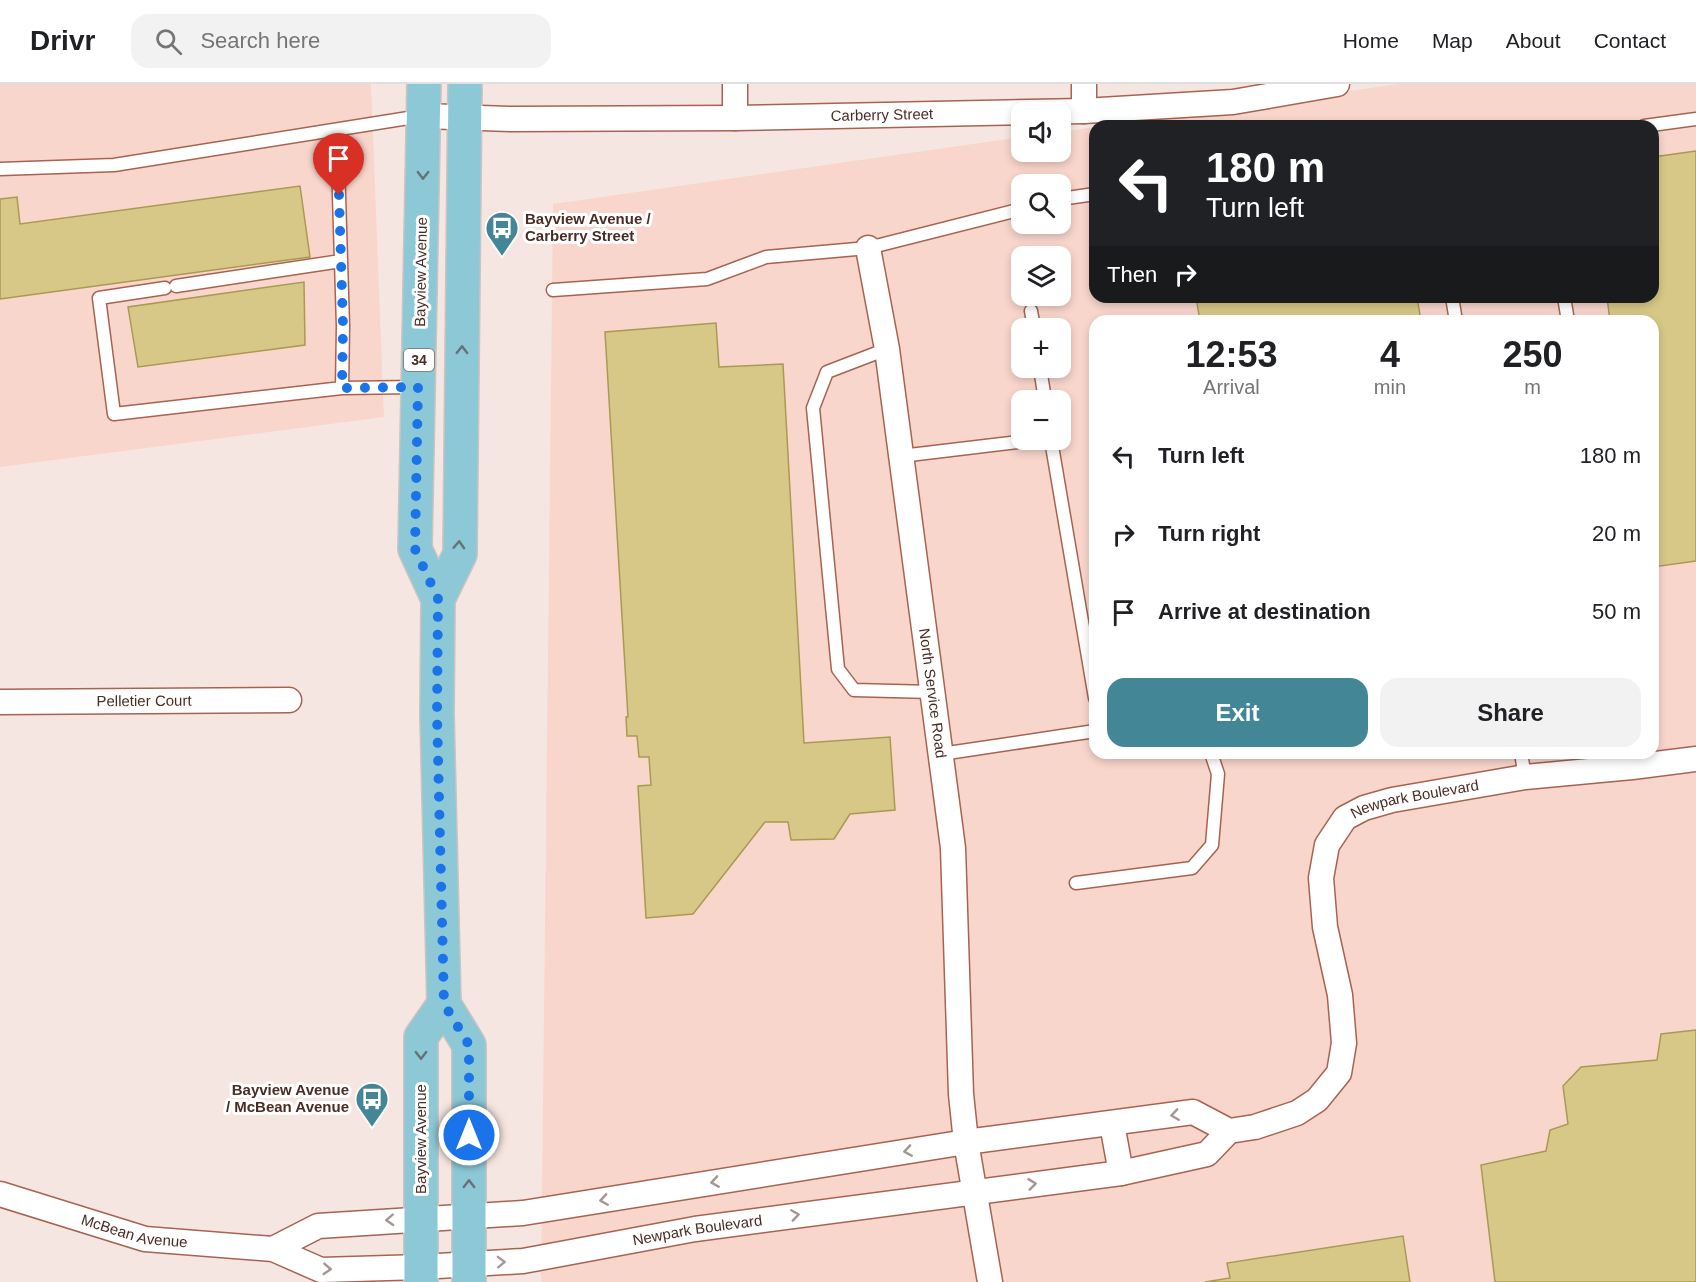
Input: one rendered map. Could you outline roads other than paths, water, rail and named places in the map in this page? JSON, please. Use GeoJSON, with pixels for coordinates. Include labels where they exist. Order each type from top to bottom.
{"type":"FeatureCollection","features":[{"type":"Feature","properties":{"kind":"main road","name":"Bayview Avenue"},"geometry":{"type":"LineString","coordinates":[[424,84],[415,549],[438,599],[437,714],[444,1004],[469,1045],[469,1273]]}},
{"type":"Feature","properties":{"kind":"main road","name":"Bayview Avenue"},"geometry":{"type":"LineString","coordinates":[[438,599],[460,554],[465,84]]}},
{"type":"Feature","properties":{"kind":"main road","name":"Bayview Avenue"},"geometry":{"type":"LineString","coordinates":[[421,1274],[421,1037],[444,1004]]}},
{"type":"Feature","properties":{"kind":"street"},"geometry":{"type":"LineString","coordinates":[[735,84],[735,118]]}},
{"type":"Feature","properties":{"kind":"street"},"geometry":{"type":"LineString","coordinates":[[1084,84],[1084,111]]}},
{"type":"Feature","properties":{"kind":"street","name":"Carberry Street"},"geometry":{"type":"LineString","coordinates":[[424,116],[735,118],[1084,111],[1233,102],[1336,84]]}},
{"type":"Feature","properties":{"kind":"street","name":"North Service Road"},"geometry":{"type":"LineString","coordinates":[[868,248],[887,349],[953,848],[961,1094],[966,1142]]}},
{"type":"Feature","properties":{"kind":"street","name":"Pelletier Court"},"geometry":{"type":"LineString","coordinates":[[0,702],[289,699]]}},
{"type":"Feature","properties":{"kind":"street","name":"Newpark Boulevard"},"geometry":{"type":"LineString","coordinates":[[421,1274],[469,1273],[695,1229],[1121,1173],[1207,1154],[1229,1131],[1255,1127],[1297,1113],[1317,1100],[1339,1073],[1344,1043],[1340,995],[1325,927],[1321,879],[1328,845],[1345,818],[1364,808],[1392,800],[1525,777],[1631,760],[1696,759]]}},
{"type":"Feature","properties":{"kind":"street"},"geometry":{"type":"LineString","coordinates":[[273,1250],[318,1226],[523,1212],[966,1142],[1193,1112],[1229,1131]]}},
{"type":"Feature","properties":{"kind":"street"},"geometry":{"type":"LineString","coordinates":[[1112,1124],[1121,1173]]}},
{"type":"Feature","properties":{"kind":"street"},"geometry":{"type":"LineString","coordinates":[[966,1142],[990,1282]]}},
{"type":"Feature","properties":{"kind":"street","name":"McBean Avenue"},"geometry":{"type":"LineString","coordinates":[[0,1194],[145,1239],[273,1250],[321,1270],[421,1274]]}},
{"type":"Feature","properties":{"kind":"lane"},"geometry":{"type":"LineString","coordinates":[[0,169],[114,165],[424,116]]}},
{"type":"Feature","properties":{"kind":"lane"},"geometry":{"type":"LineString","coordinates":[[1659,124],[1696,119]]}},
{"type":"Feature","properties":{"kind":"lane"},"geometry":{"type":"LineString","coordinates":[[337,130],[342,388]]}},
{"type":"Feature","properties":{"kind":"lane"},"geometry":{"type":"LineString","coordinates":[[1071,197],[1089,195]]}},
{"type":"Feature","properties":{"kind":"lane"},"geometry":{"type":"LineString","coordinates":[[553,290],[706,279],[766,257],[868,248],[1011,212]]}},
{"type":"Feature","properties":{"kind":"lane"},"geometry":{"type":"LineString","coordinates":[[341,261],[99,298],[114,414],[342,388],[418,387]]}},
{"type":"Feature","properties":{"kind":"lane"},"geometry":{"type":"LineString","coordinates":[[1031,311],[1032,318]]}},
{"type":"Feature","properties":{"kind":"lane"},"geometry":{"type":"LineString","coordinates":[[887,349],[827,372],[813,408],[838,669],[854,690],[932,692]]}},
{"type":"Feature","properties":{"kind":"lane"},"geometry":{"type":"LineString","coordinates":[[901,456],[1011,443]]}},
{"type":"Feature","properties":{"kind":"lane"},"geometry":{"type":"LineString","coordinates":[[1053,450],[1089,663]]}},
{"type":"Feature","properties":{"kind":"lane"},"geometry":{"type":"LineString","coordinates":[[941,754],[1089,732]]}},
{"type":"Feature","properties":{"kind":"lane"},"geometry":{"type":"LineString","coordinates":[[1076,883],[1192,868],[1212,845],[1218,774],[1213,759]]}},
{"type":"Feature","properties":{"kind":"lane"},"geometry":{"type":"LineString","coordinates":[[1522,759],[1525,777]]}},
{"type":"Feature","properties":{"kind":"place","name":"Bayview Avenue / Carberry Street"},"geometry":{"type":"Point","coordinates":[502,257]}},
{"type":"Feature","properties":{"kind":"place","name":"Bayview Avenue / McBean Avenue"},"geometry":{"type":"Point","coordinates":[372,1128]}}]}
